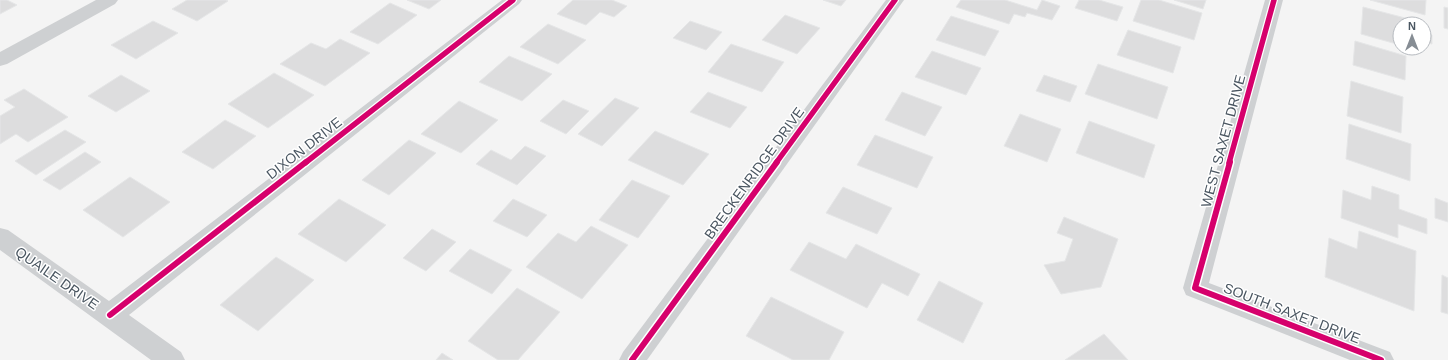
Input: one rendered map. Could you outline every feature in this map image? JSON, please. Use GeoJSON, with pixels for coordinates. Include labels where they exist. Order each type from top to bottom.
{"type":"FeatureCollection","features":[{"type":"Feature","properties":{"kind":"street"},"geometry":{"type":"LineString","coordinates":[[0,60],[109,0]]}},
{"type":"Feature","properties":{"kind":"street","name":"DIXON DRIVE"},"geometry":{"type":"LineString","coordinates":[[110,315],[513,0]]}},
{"type":"Feature","properties":{"kind":"street","name":"BRECKENRIDGE DRIVE"},"geometry":{"type":"LineString","coordinates":[[632,360],[895,0]]}},
{"type":"Feature","properties":{"kind":"street","name":"WEST SAXET DRIVE"},"geometry":{"type":"LineString","coordinates":[[1195,288],[1274,0]]}},
{"type":"Feature","properties":{"kind":"street","name":"QUAILE DRIVE"},"geometry":{"type":"LineString","coordinates":[[0,237],[172,360]]}},
{"type":"Feature","properties":{"kind":"street","name":"SOUTH SAXET DRIVE"},"geometry":{"type":"LineString","coordinates":[[1195,288],[1380,360]]}},
{"type":"Feature","properties":{"kind":"building"},"geometry":{"type":"Polygon","coordinates":[[[0,0],[7,0],[17,5],[0,14],[0,0]]]}},
{"type":"Feature","properties":{"kind":"building"},"geometry":{"type":"Polygon","coordinates":[[[187,0],[228,1],[197,21],[172,9],[187,0]]]}},
{"type":"Feature","properties":{"kind":"building"},"geometry":{"type":"Polygon","coordinates":[[[407,0],[441,0],[429,9],[407,0]]]}},
{"type":"Feature","properties":{"kind":"building"},"geometry":{"type":"Polygon","coordinates":[[[573,0],[612,0],[627,6],[614,17],[600,12],[586,25],[557,14],[573,0]]]}},
{"type":"Feature","properties":{"kind":"building"},"geometry":{"type":"Polygon","coordinates":[[[823,0],[846,0],[841,6],[823,0]]]}},
{"type":"Feature","properties":{"kind":"building"},"geometry":{"type":"Polygon","coordinates":[[[961,0],[1005,0],[1037,10],[1042,0],[1060,6],[1052,20],[1027,13],[1025,17],[1014,14],[1009,24],[956,7],[961,0]]]}},
{"type":"Feature","properties":{"kind":"building"},"geometry":{"type":"Polygon","coordinates":[[[1079,0],[1099,0],[1123,7],[1117,21],[1075,8],[1079,0]]]}},
{"type":"Feature","properties":{"kind":"building"},"geometry":{"type":"Polygon","coordinates":[[[1141,0],[1159,0],[1202,13],[1194,40],[1133,21],[1141,0]]]}},
{"type":"Feature","properties":{"kind":"building"},"geometry":{"type":"Polygon","coordinates":[[[1174,0],[1206,0],[1203,9],[1174,0]]]}},
{"type":"Feature","properties":{"kind":"building"},"geometry":{"type":"Polygon","coordinates":[[[1370,0],[1426,0],[1425,15],[1370,0]]]}},
{"type":"Feature","properties":{"kind":"building"},"geometry":{"type":"Polygon","coordinates":[[[390,3],[417,15],[378,44],[350,32],[390,3]]]}},
{"type":"Feature","properties":{"kind":"building"},"geometry":{"type":"Polygon","coordinates":[[[1363,7],[1398,16],[1392,16],[1392,43],[1361,34],[1363,7]]]}},
{"type":"Feature","properties":{"kind":"building"},"geometry":{"type":"Polygon","coordinates":[[[1444,7],[1448,8],[1448,29],[1444,28],[1444,7]]]}},
{"type":"Feature","properties":{"kind":"building"},"geometry":{"type":"Polygon","coordinates":[[[785,15],[820,28],[797,54],[762,40],[785,15]]]}},
{"type":"Feature","properties":{"kind":"building"},"geometry":{"type":"Polygon","coordinates":[[[951,16],[999,31],[985,56],[936,40],[951,16]]]}},
{"type":"Feature","properties":{"kind":"building"},"geometry":{"type":"Polygon","coordinates":[[[153,21],[178,33],[136,59],[111,45],[153,21]]]}},
{"type":"Feature","properties":{"kind":"building"},"geometry":{"type":"Polygon","coordinates":[[[690,21],[722,32],[706,50],[673,38],[690,21]]]}},
{"type":"Feature","properties":{"kind":"building"},"geometry":{"type":"Polygon","coordinates":[[[548,24],[586,40],[558,64],[520,47],[548,24]]]}},
{"type":"Feature","properties":{"kind":"building"},"geometry":{"type":"Polygon","coordinates":[[[1128,30],[1181,47],[1173,73],[1117,55],[1128,30]]]}},
{"type":"Feature","properties":{"kind":"building"},"geometry":{"type":"Polygon","coordinates":[[[340,39],[370,53],[325,86],[280,64],[311,43],[326,49],[340,39]]]}},
{"type":"Feature","properties":{"kind":"building"},"geometry":{"type":"Polygon","coordinates":[[[1355,41],[1392,52],[1392,56],[1406,56],[1405,80],[1353,65],[1355,41]]]}},
{"type":"Feature","properties":{"kind":"building"},"geometry":{"type":"Polygon","coordinates":[[[731,44],[784,62],[762,92],[708,72],[731,44]]]}},
{"type":"Feature","properties":{"kind":"building"},"geometry":{"type":"Polygon","coordinates":[[[932,51],[981,68],[966,95],[915,77],[932,51]]]}},
{"type":"Feature","properties":{"kind":"building"},"geometry":{"type":"Polygon","coordinates":[[[509,56],[552,74],[522,101],[479,82],[509,56]]]}},
{"type":"Feature","properties":{"kind":"building"},"geometry":{"type":"Polygon","coordinates":[[[1098,64],[1168,87],[1157,119],[1085,94],[1098,64]]]}},
{"type":"Feature","properties":{"kind":"building"},"geometry":{"type":"Polygon","coordinates":[[[274,73],[314,95],[268,128],[228,104],[274,73]]]}},
{"type":"Feature","properties":{"kind":"building"},"geometry":{"type":"Polygon","coordinates":[[[121,75],[150,91],[116,112],[88,96],[121,75]]]}},
{"type":"Feature","properties":{"kind":"building"},"geometry":{"type":"Polygon","coordinates":[[[1044,75],[1077,86],[1070,102],[1036,91],[1044,75]]]}},
{"type":"Feature","properties":{"kind":"building"},"geometry":{"type":"Polygon","coordinates":[[[1351,81],[1403,97],[1401,133],[1347,116],[1351,81]]]}},
{"type":"Feature","properties":{"kind":"building"},"geometry":{"type":"Polygon","coordinates":[[[24,89],[68,117],[28,142],[16,134],[0,144],[0,116],[15,107],[4,100],[24,89]]]}},
{"type":"Feature","properties":{"kind":"building"},"geometry":{"type":"Polygon","coordinates":[[[708,92],[747,107],[730,128],[690,112],[708,92]]]}},
{"type":"Feature","properties":{"kind":"building"},"geometry":{"type":"Polygon","coordinates":[[[902,92],[942,107],[925,136],[885,120],[902,92]]]}},
{"type":"Feature","properties":{"kind":"building"},"geometry":{"type":"Polygon","coordinates":[[[615,98],[639,108],[602,146],[578,134],[615,98]]]}},
{"type":"Feature","properties":{"kind":"building"},"geometry":{"type":"Polygon","coordinates":[[[563,100],[589,111],[566,134],[540,121],[563,100]]]}},
{"type":"Feature","properties":{"kind":"building"},"geometry":{"type":"Polygon","coordinates":[[[459,101],[498,120],[461,153],[421,134],[459,101]]]}},
{"type":"Feature","properties":{"kind":"building"},"geometry":{"type":"Polygon","coordinates":[[[1020,114],[1061,129],[1047,162],[1004,146],[1020,114]]]}},
{"type":"Feature","properties":{"kind":"building"},"geometry":{"type":"Polygon","coordinates":[[[225,120],[256,136],[213,169],[182,152],[225,120]]]}},
{"type":"Feature","properties":{"kind":"building"},"geometry":{"type":"Polygon","coordinates":[[[1089,121],[1155,145],[1144,178],[1076,153],[1089,121]]]}},
{"type":"Feature","properties":{"kind":"building"},"geometry":{"type":"Polygon","coordinates":[[[1349,124],[1411,144],[1410,181],[1346,159],[1349,124]]]}},
{"type":"Feature","properties":{"kind":"building"},"geometry":{"type":"Polygon","coordinates":[[[65,130],[86,142],[36,175],[15,161],[65,130]]]}},
{"type":"Feature","properties":{"kind":"building"},"geometry":{"type":"Polygon","coordinates":[[[655,131],[709,154],[683,185],[628,160],[655,131]]]}},
{"type":"Feature","properties":{"kind":"building"},"geometry":{"type":"Polygon","coordinates":[[[875,135],[933,157],[917,188],[857,165],[875,135]]]}},
{"type":"Feature","properties":{"kind":"building"},"geometry":{"type":"Polygon","coordinates":[[[409,140],[436,153],[389,195],[362,180],[409,140]]]}},
{"type":"Feature","properties":{"kind":"building"},"geometry":{"type":"Polygon","coordinates":[[[525,146],[546,156],[517,185],[476,164],[491,150],[511,160],[525,146]]]}},
{"type":"Feature","properties":{"kind":"building"},"geometry":{"type":"Polygon","coordinates":[[[85,152],[101,162],[60,190],[43,180],[85,152]]]}},
{"type":"Feature","properties":{"kind":"building"},"geometry":{"type":"Polygon","coordinates":[[[130,177],[170,202],[123,237],[83,210],[130,177]]]}},
{"type":"Feature","properties":{"kind":"building"},"geometry":{"type":"Polygon","coordinates":[[[632,180],[670,196],[638,238],[599,220],[632,180]]]}},
{"type":"Feature","properties":{"kind":"building"},"geometry":{"type":"Polygon","coordinates":[[[1372,186],[1399,195],[1399,209],[1427,219],[1427,234],[1398,224],[1398,238],[1341,218],[1343,190],[1371,200],[1372,186]]]}},
{"type":"Feature","properties":{"kind":"building"},"geometry":{"type":"Polygon","coordinates":[[[843,187],[892,208],[877,234],[826,213],[843,187]]]}},
{"type":"Feature","properties":{"kind":"building"},"geometry":{"type":"Polygon","coordinates":[[[1435,198],[1448,203],[1448,222],[1435,218],[1435,198]]]}},
{"type":"Feature","properties":{"kind":"building"},"geometry":{"type":"Polygon","coordinates":[[[339,199],[386,225],[346,262],[298,234],[339,199]]]}},
{"type":"Feature","properties":{"kind":"building"},"geometry":{"type":"Polygon","coordinates":[[[513,199],[547,215],[527,237],[493,221],[513,199]]]}},
{"type":"Feature","properties":{"kind":"building"},"geometry":{"type":"Polygon","coordinates":[[[1064,217],[1118,239],[1101,287],[1061,294],[1044,265],[1065,261],[1073,239],[1057,233],[1064,217]]]}},
{"type":"Feature","properties":{"kind":"building"},"geometry":{"type":"Polygon","coordinates":[[[591,226],[628,245],[582,299],[526,267],[558,233],[576,242],[591,226]]]}},
{"type":"Feature","properties":{"kind":"building"},"geometry":{"type":"Polygon","coordinates":[[[432,229],[456,242],[426,271],[403,258],[432,229]]]}},
{"type":"Feature","properties":{"kind":"building"},"geometry":{"type":"Polygon","coordinates":[[[1359,231],[1416,251],[1414,311],[1325,277],[1329,238],[1357,249],[1359,231]]]}},
{"type":"Feature","properties":{"kind":"building"},"geometry":{"type":"Polygon","coordinates":[[[809,242],[846,259],[856,244],[920,274],[908,296],[882,283],[867,308],[790,270],[809,242]]]}},
{"type":"Feature","properties":{"kind":"building"},"geometry":{"type":"Polygon","coordinates":[[[470,249],[512,270],[492,294],[449,271],[470,249]]]}},
{"type":"Feature","properties":{"kind":"building"},"geometry":{"type":"Polygon","coordinates":[[[276,257],[314,280],[258,331],[220,305],[276,257]]]}},
{"type":"Feature","properties":{"kind":"building"},"geometry":{"type":"Polygon","coordinates":[[[1442,275],[1448,278],[1448,314],[1441,312],[1442,275]]]}},
{"type":"Feature","properties":{"kind":"building"},"geometry":{"type":"Polygon","coordinates":[[[939,281],[983,303],[963,343],[917,320],[939,281]]]}},
{"type":"Feature","properties":{"kind":"building"},"geometry":{"type":"Polygon","coordinates":[[[517,288],[560,312],[518,360],[498,360],[468,341],[517,288]]]}},
{"type":"Feature","properties":{"kind":"building"},"geometry":{"type":"Polygon","coordinates":[[[771,297],[844,332],[829,360],[793,360],[746,336],[771,297]]]}},
{"type":"Feature","properties":{"kind":"building"},"geometry":{"type":"Polygon","coordinates":[[[1104,334],[1128,360],[1065,360],[1104,334]]]}},
{"type":"Feature","properties":{"kind":"building"},"geometry":{"type":"Polygon","coordinates":[[[442,353],[453,360],[436,360],[442,353]]]}},
{"type":"Feature","properties":{"kind":"cycle path"},"geometry":{"type":"LineString","coordinates":[[110,315],[513,0]]}},
{"type":"Feature","properties":{"kind":"cycle path"},"geometry":{"type":"LineString","coordinates":[[632,360],[895,0]]}},
{"type":"Feature","properties":{"kind":"cycle path"},"geometry":{"type":"LineString","coordinates":[[1274,0],[1195,288],[1381,360]]}}]}
